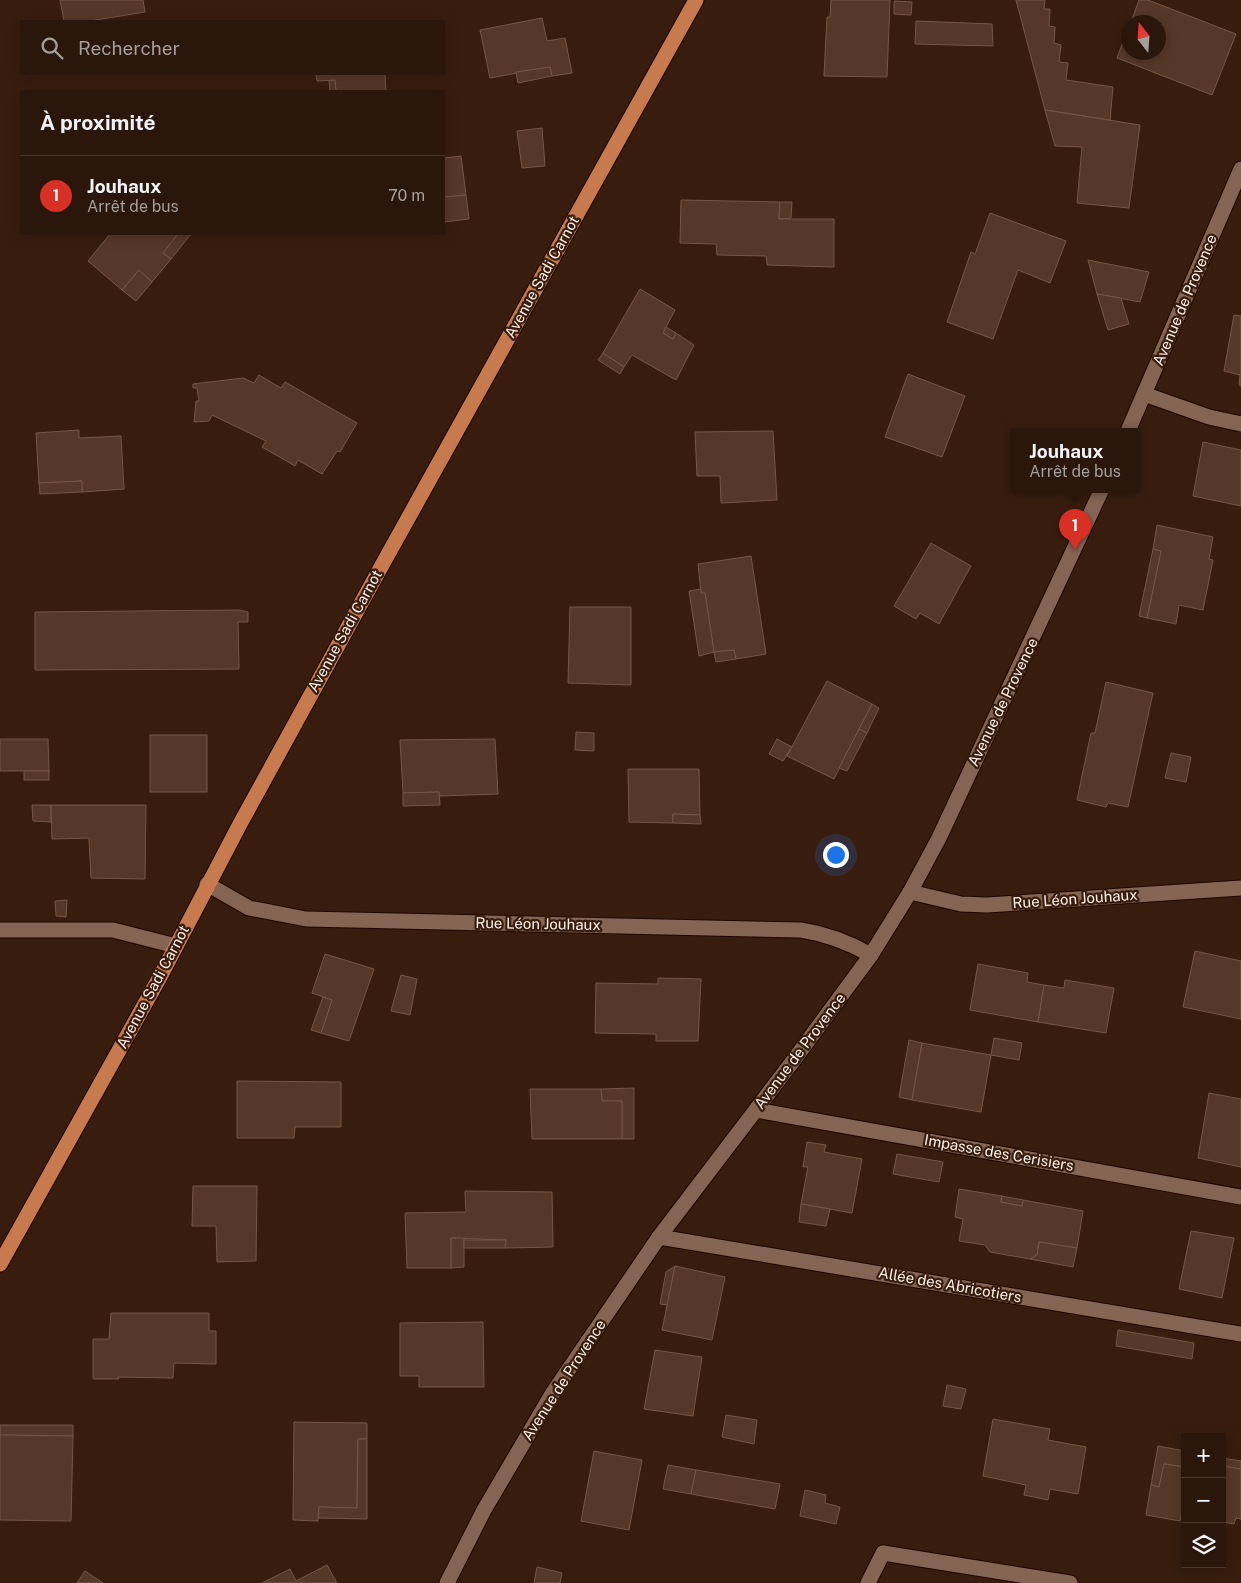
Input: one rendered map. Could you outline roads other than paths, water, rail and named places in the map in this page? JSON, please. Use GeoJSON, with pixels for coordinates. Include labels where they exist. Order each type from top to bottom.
{"type":"FeatureCollection","features":[{"type":"Feature","properties":{"kind":"main road","name":"Avenue Sadi Carnot"},"geometry":{"type":"LineString","coordinates":[[0,1264],[176,946],[207,884],[381,566],[696,0]]}},
{"type":"Feature","properties":{"kind":"street","name":"Avenue de Provence"},"geometry":{"type":"LineString","coordinates":[[1129,428],[1241,169]]}},
{"type":"Feature","properties":{"kind":"street"},"geometry":{"type":"LineString","coordinates":[[1144,394],[1209,417],[1241,424]]}},
{"type":"Feature","properties":{"kind":"street","name":"Avenue de Provence"},"geometry":{"type":"LineString","coordinates":[[447,1583],[484,1510],[552,1394],[659,1237],[871,955],[910,892],[940,838],[1100,493]]}},
{"type":"Feature","properties":{"kind":"street","name":"Rue Léon Jouhaux"},"geometry":{"type":"LineString","coordinates":[[207,884],[249,908],[306,919],[801,930],[826,934],[851,944],[871,955]]}},
{"type":"Feature","properties":{"kind":"street","name":"Rue Léon Jouhaux"},"geometry":{"type":"LineString","coordinates":[[910,892],[961,904],[987,905],[1241,888]]}},
{"type":"Feature","properties":{"kind":"street"},"geometry":{"type":"LineString","coordinates":[[0,930],[113,930],[176,946]]}},
{"type":"Feature","properties":{"kind":"street","name":"Impasse des Cerisiers"},"geometry":{"type":"LineString","coordinates":[[756,1110],[1241,1197]]}},
{"type":"Feature","properties":{"kind":"street","name":"Allée des Abricotiers"},"geometry":{"type":"LineString","coordinates":[[659,1237],[1241,1334]]}},
{"type":"Feature","properties":{"kind":"street"},"geometry":{"type":"LineString","coordinates":[[868,1583],[883,1553],[1070,1583]]}},
{"type":"Feature","properties":{"kind":"place","name":"Jouhaux"},"geometry":{"type":"Point","coordinates":[1075,550]}}]}
